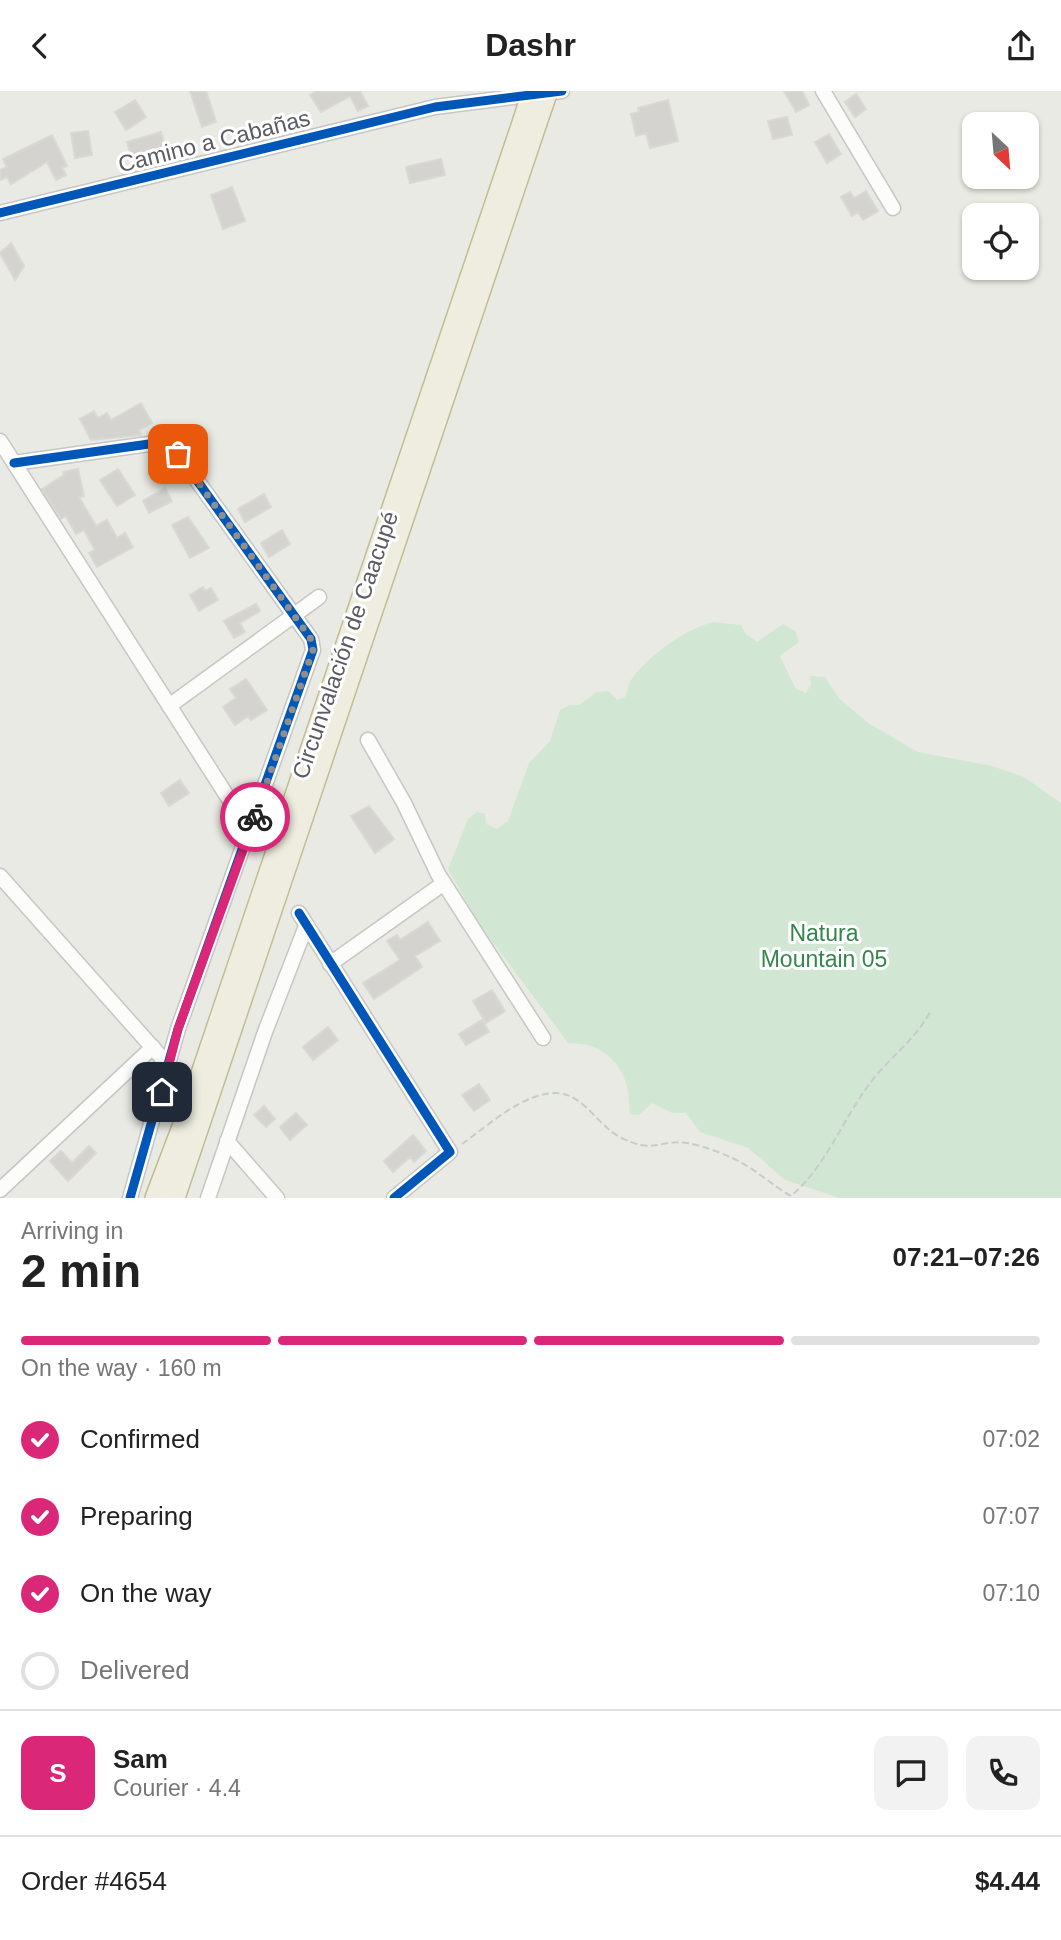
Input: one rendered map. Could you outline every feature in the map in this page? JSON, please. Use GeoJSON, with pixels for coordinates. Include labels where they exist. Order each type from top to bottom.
{"type":"FeatureCollection","features":[{"type":"Feature","properties":{"kind":"highway","name":"Circunvalación de Caacupé"},"geometry":{"type":"LineString","coordinates":[[174,1198],[530,122],[532,91]]}},
{"type":"Feature","properties":{"kind":"highway","name":"Circunvalación de Caacupé"},"geometry":{"type":"LineString","coordinates":[[155,1198],[195,1091],[530,122],[548,91]]}},
{"type":"Feature","properties":{"kind":"street","name":"Camino a Cabañas"},"geometry":{"type":"LineString","coordinates":[[0,213],[435,107],[562,91]]}},
{"type":"Feature","properties":{"kind":"street"},"geometry":{"type":"LineString","coordinates":[[823,91],[893,208]]}},
{"type":"Feature","properties":{"kind":"street"},"geometry":{"type":"LineString","coordinates":[[0,441],[250,832]]}},
{"type":"Feature","properties":{"kind":"street"},"geometry":{"type":"LineString","coordinates":[[14,463],[156,443],[170,447],[178,454],[311,639],[313,650],[178,1029],[130,1198]]}},
{"type":"Feature","properties":{"kind":"street"},"geometry":{"type":"LineString","coordinates":[[169,706],[319,597]]}},
{"type":"Feature","properties":{"kind":"street"},"geometry":{"type":"LineString","coordinates":[[368,740],[444,883],[543,1038]]}},
{"type":"Feature","properties":{"kind":"street"},"geometry":{"type":"LineString","coordinates":[[0,876],[169,1066]]}},
{"type":"Feature","properties":{"kind":"street"},"geometry":{"type":"LineString","coordinates":[[330,964],[444,883]]}},
{"type":"Feature","properties":{"kind":"street"},"geometry":{"type":"LineString","coordinates":[[208,1198],[302,920],[450,1152],[394,1198]]}},
{"type":"Feature","properties":{"kind":"street"},"geometry":{"type":"LineString","coordinates":[[0,1190],[153,1047]]}},
{"type":"Feature","properties":{"kind":"street"},"geometry":{"type":"LineString","coordinates":[[227,1141],[277,1198]]}},
{"type":"Feature","properties":{"kind":"path"},"geometry":{"type":"LineString","coordinates":[[450,1152],[537,1095],[558,1093],[576,1100],[607,1131],[628,1142],[648,1148],[685,1143],[706,1149],[746,1165],[791,1196],[810,1180],[869,1085],[919,1032],[930,1012]]}},
{"type":"Feature","properties":{"kind":"green space","name":"Natura Mountain 05"},"geometry":{"type":"Polygon","coordinates":[[[714,622],[741,625],[746,634],[757,642],[783,624],[795,631],[799,642],[780,656],[796,689],[806,693],[811,685],[810,676],[825,677],[839,698],[868,723],[918,752],[992,766],[1024,777],[1061,803],[1061,1198],[840,1198],[785,1180],[748,1148],[700,1132],[686,1113],[672,1113],[652,1103],[639,1115],[630,1114],[626,1084],[616,1064],[595,1048],[569,1044],[479,924],[448,869],[468,819],[477,812],[485,814],[486,824],[497,829],[508,821],[529,763],[550,741],[560,710],[569,705],[579,705],[597,692],[609,691],[617,700],[625,697],[640,668],[659,651],[692,630],[714,622]]]}},
{"type":"Feature","properties":{"kind":"building"},"geometry":{"type":"Polygon","coordinates":[[[190,91],[206,91],[216,122],[202,127],[190,91]]]}},
{"type":"Feature","properties":{"kind":"building"},"geometry":{"type":"Polygon","coordinates":[[[316,91],[360,91],[368,106],[358,111],[350,96],[321,112],[310,95],[316,91]]]}},
{"type":"Feature","properties":{"kind":"building"},"geometry":{"type":"Polygon","coordinates":[[[784,91],[802,91],[809,105],[796,112],[784,91]]]}},
{"type":"Feature","properties":{"kind":"building"},"geometry":{"type":"Polygon","coordinates":[[[856,94],[866,109],[855,117],[845,102],[856,94]]]}},
{"type":"Feature","properties":{"kind":"building"},"geometry":{"type":"Polygon","coordinates":[[[135,100],[146,117],[126,130],[115,112],[135,100]]]}},
{"type":"Feature","properties":{"kind":"building"},"geometry":{"type":"Polygon","coordinates":[[[668,100],[678,141],[650,148],[646,133],[636,136],[631,114],[639,112],[638,108],[668,100]]]}},
{"type":"Feature","properties":{"kind":"building"},"geometry":{"type":"Polygon","coordinates":[[[787,117],[792,135],[773,139],[768,121],[787,117]]]}},
{"type":"Feature","properties":{"kind":"building"},"geometry":{"type":"Polygon","coordinates":[[[88,131],[92,155],[75,158],[71,133],[88,131]]]}},
{"type":"Feature","properties":{"kind":"building"},"geometry":{"type":"Polygon","coordinates":[[[161,132],[167,152],[133,162],[127,142],[161,132]]]}},
{"type":"Feature","properties":{"kind":"building"},"geometry":{"type":"Polygon","coordinates":[[[829,134],[841,154],[827,163],[815,142],[829,134]]]}},
{"type":"Feature","properties":{"kind":"building"},"geometry":{"type":"Polygon","coordinates":[[[52,135],[67,166],[62,168],[66,175],[56,180],[47,162],[11,184],[7,177],[0,180],[0,170],[7,167],[3,159],[52,135]]]}},
{"type":"Feature","properties":{"kind":"building"},"geometry":{"type":"Polygon","coordinates":[[[441,159],[445,175],[410,183],[406,167],[441,159]]]}},
{"type":"Feature","properties":{"kind":"building"},"geometry":{"type":"Polygon","coordinates":[[[232,187],[245,221],[223,229],[211,195],[232,187]]]}},
{"type":"Feature","properties":{"kind":"building"},"geometry":{"type":"Polygon","coordinates":[[[866,191],[878,211],[863,220],[858,212],[852,216],[841,197],[850,192],[854,198],[866,191]]]}},
{"type":"Feature","properties":{"kind":"building"},"geometry":{"type":"Polygon","coordinates":[[[11,243],[24,266],[15,280],[0,253],[11,243]]]}},
{"type":"Feature","properties":{"kind":"building"},"geometry":{"type":"Polygon","coordinates":[[[141,403],[152,423],[139,430],[141,435],[91,440],[80,419],[94,411],[98,418],[107,413],[111,420],[141,403]]]}},
{"type":"Feature","properties":{"kind":"building"},"geometry":{"type":"Polygon","coordinates":[[[78,469],[84,496],[79,497],[96,526],[107,520],[117,538],[125,533],[133,547],[97,567],[89,553],[95,550],[84,530],[76,534],[66,516],[61,519],[42,489],[64,475],[63,472],[78,469]]]}},
{"type":"Feature","properties":{"kind":"building"},"geometry":{"type":"Polygon","coordinates":[[[118,469],[135,495],[117,506],[100,480],[118,469]]]}},
{"type":"Feature","properties":{"kind":"building"},"geometry":{"type":"Polygon","coordinates":[[[165,488],[172,501],[149,513],[143,501],[165,488]]]}},
{"type":"Feature","properties":{"kind":"building"},"geometry":{"type":"Polygon","coordinates":[[[264,494],[271,507],[245,522],[238,509],[264,494]]]}},
{"type":"Feature","properties":{"kind":"building"},"geometry":{"type":"Polygon","coordinates":[[[188,517],[209,548],[190,558],[172,525],[188,517]]]}},
{"type":"Feature","properties":{"kind":"building"},"geometry":{"type":"Polygon","coordinates":[[[282,530],[290,544],[269,557],[261,543],[282,530]]]}},
{"type":"Feature","properties":{"kind":"building"},"geometry":{"type":"Polygon","coordinates":[[[203,587],[205,591],[211,588],[218,600],[199,611],[190,595],[203,587]]]}},
{"type":"Feature","properties":{"kind":"building"},"geometry":{"type":"Polygon","coordinates":[[[256,604],[260,611],[240,623],[245,632],[234,638],[224,621],[256,604]]]}},
{"type":"Feature","properties":{"kind":"building"},"geometry":{"type":"Polygon","coordinates":[[[246,679],[267,710],[251,720],[248,716],[235,725],[223,707],[236,698],[230,689],[246,679]]]}},
{"type":"Feature","properties":{"kind":"building"},"geometry":{"type":"Polygon","coordinates":[[[180,780],[189,793],[169,806],[161,793],[180,780]]]}},
{"type":"Feature","properties":{"kind":"building"},"geometry":{"type":"Polygon","coordinates":[[[369,806],[394,839],[375,853],[351,816],[369,806]]]}},
{"type":"Feature","properties":{"kind":"building"},"geometry":{"type":"Polygon","coordinates":[[[428,922],[440,941],[415,956],[422,967],[374,999],[363,983],[400,960],[387,941],[397,935],[400,940],[428,922]]]}},
{"type":"Feature","properties":{"kind":"building"},"geometry":{"type":"Polygon","coordinates":[[[492,990],[505,1011],[486,1023],[473,1001],[492,990]]]}},
{"type":"Feature","properties":{"kind":"building"},"geometry":{"type":"Polygon","coordinates":[[[482,1020],[489,1032],[466,1045],[459,1034],[482,1020]]]}},
{"type":"Feature","properties":{"kind":"building"},"geometry":{"type":"Polygon","coordinates":[[[328,1027],[338,1040],[313,1060],[303,1047],[328,1027]]]}},
{"type":"Feature","properties":{"kind":"building"},"geometry":{"type":"Polygon","coordinates":[[[479,1084],[490,1100],[474,1111],[462,1095],[479,1084]]]}},
{"type":"Feature","properties":{"kind":"building"},"geometry":{"type":"Polygon","coordinates":[[[264,1106],[275,1119],[266,1127],[254,1115],[264,1106]]]}},
{"type":"Feature","properties":{"kind":"building"},"geometry":{"type":"Polygon","coordinates":[[[296,1113],[307,1125],[290,1140],[280,1127],[296,1113]]]}},
{"type":"Feature","properties":{"kind":"building"},"geometry":{"type":"Polygon","coordinates":[[[413,1135],[426,1151],[414,1162],[410,1157],[393,1172],[384,1161],[413,1135]]]}},
{"type":"Feature","properties":{"kind":"building"},"geometry":{"type":"Polygon","coordinates":[[[89,1146],[96,1153],[68,1181],[50,1161],[61,1151],[72,1163],[89,1146]]]}},
{"type":"Feature","properties":{"kind":"cycle path"},"geometry":{"type":"LineString","coordinates":[[0,213],[435,107],[562,91]]}},
{"type":"Feature","properties":{"kind":"cycle path"},"geometry":{"type":"LineString","coordinates":[[14,463],[156,443],[178,454],[311,639],[313,650],[178,1029],[130,1198]]}},
{"type":"Feature","properties":{"kind":"cycle path"},"geometry":{"type":"LineString","coordinates":[[299,913],[450,1152],[394,1198]]}},
{"type":"Feature","properties":{"kind":"way so far"},"geometry":{"type":"LineString","coordinates":[[178,454],[311,639],[313,650],[255,817]]}},
{"type":"Feature","properties":{"kind":"route"},"geometry":{"type":"LineString","coordinates":[[162,1092],[178,1029],[255,817]]}}]}
